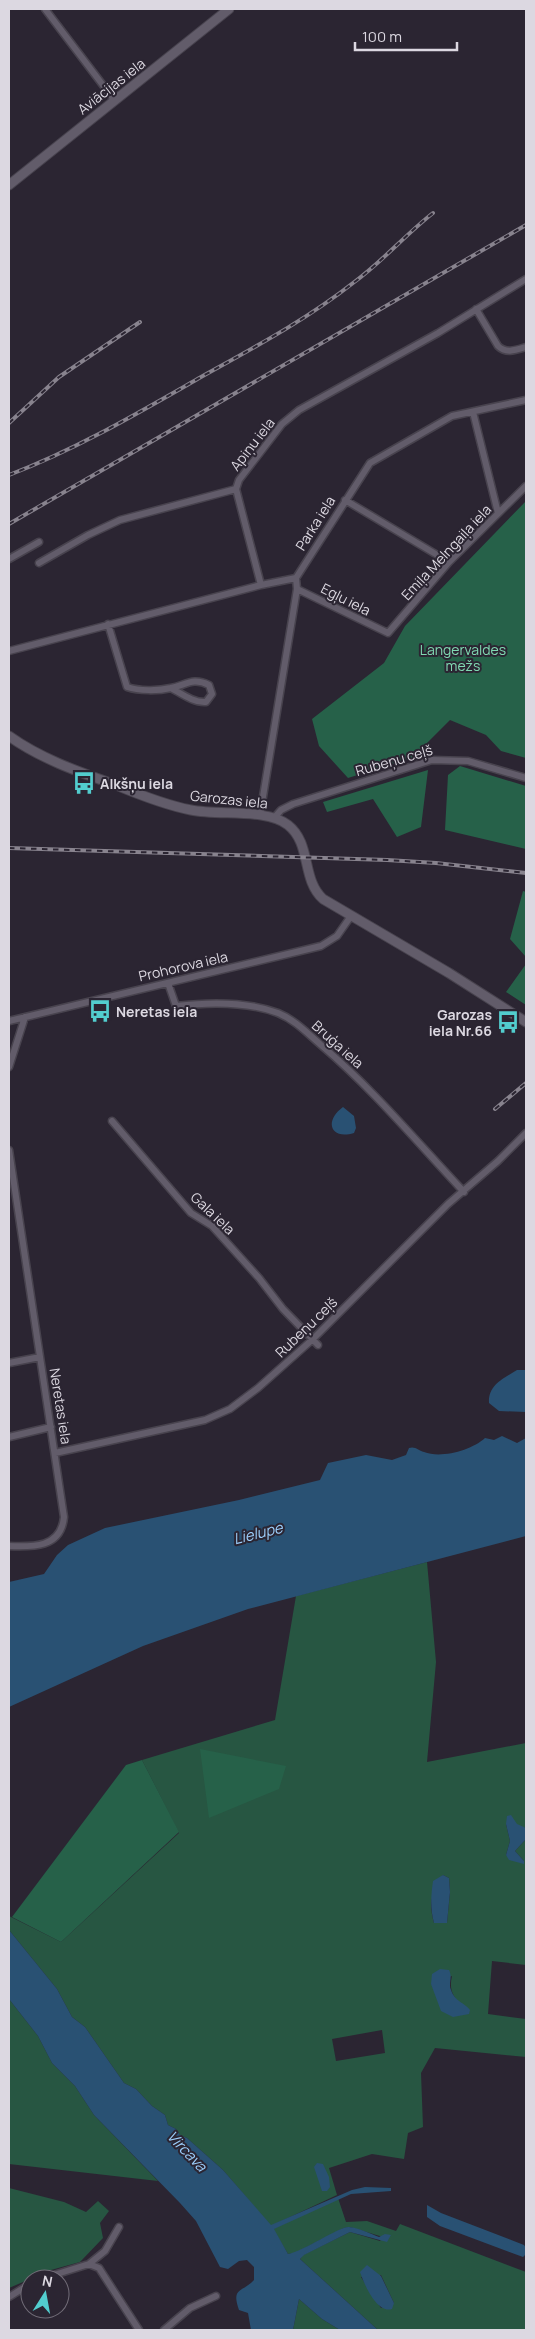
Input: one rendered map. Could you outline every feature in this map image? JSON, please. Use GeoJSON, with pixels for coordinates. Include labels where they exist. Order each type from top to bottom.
{"type":"FeatureCollection","features":[{"type":"Feature","properties":{"kind":"main road","name":"Aviācijas iela"},"geometry":{"type":"LineString","coordinates":[[9,185],[229,9]]}},
{"type":"Feature","properties":{"kind":"main road","name":"Garozas iela"},"geometry":{"type":"LineString","coordinates":[[9,736],[33,751],[64,765],[174,806],[208,813],[260,815],[274,818],[289,826],[296,834],[305,857],[309,878],[317,893],[351,916],[434,964],[526,1022]]}},
{"type":"Feature","properties":{"kind":"street"},"geometry":{"type":"LineString","coordinates":[[45,9],[115,101]]}},
{"type":"Feature","properties":{"kind":"street","name":"Apiņu iela"},"geometry":{"type":"LineString","coordinates":[[39,563],[88,535],[120,520],[236,489],[239,480],[282,424],[299,410],[526,279]]}},
{"type":"Feature","properties":{"kind":"street"},"geometry":{"type":"LineString","coordinates":[[476,309],[502,350],[509,352],[526,347]]}},
{"type":"Feature","properties":{"kind":"street","name":"Parka iela"},"geometry":{"type":"LineString","coordinates":[[296,578],[370,463],[446,419],[526,400]]}},
{"type":"Feature","properties":{"kind":"street"},"geometry":{"type":"LineString","coordinates":[[473,412],[498,513]]}},
{"type":"Feature","properties":{"kind":"street","name":"Emiļa Melngaiļa iela"},"geometry":{"type":"LineString","coordinates":[[384,632],[391,631],[449,562],[526,486]]}},
{"type":"Feature","properties":{"kind":"street"},"geometry":{"type":"LineString","coordinates":[[236,489],[261,585]]}},
{"type":"Feature","properties":{"kind":"street"},"geometry":{"type":"LineString","coordinates":[[345,500],[449,562]]}},
{"type":"Feature","properties":{"kind":"street"},"geometry":{"type":"LineString","coordinates":[[9,559],[38,542]]}},
{"type":"Feature","properties":{"kind":"street"},"geometry":{"type":"LineString","coordinates":[[9,651],[261,585],[296,578],[297,589],[260,815]]}},
{"type":"Feature","properties":{"kind":"street","name":"Egļu iela"},"geometry":{"type":"LineString","coordinates":[[297,589],[384,632]]}},
{"type":"Feature","properties":{"kind":"street"},"geometry":{"type":"LineString","coordinates":[[108,624],[127,687],[136,690],[171,688],[195,680],[209,685],[212,694],[206,702],[195,701],[171,688]]}},
{"type":"Feature","properties":{"kind":"street","name":"Rubeņu ceļš"},"geometry":{"type":"LineString","coordinates":[[274,818],[281,810],[293,804],[432,760],[468,761],[526,778]]}},
{"type":"Feature","properties":{"kind":"street","name":"Prohorova iela"},"geometry":{"type":"LineString","coordinates":[[9,1021],[326,944],[337,936],[351,916]]}},
{"type":"Feature","properties":{"kind":"street","name":"Bruģa iela"},"geometry":{"type":"LineString","coordinates":[[168,983],[176,1006],[202,1003],[229,1004],[277,1013],[293,1021],[352,1072],[464,1192]]}},
{"type":"Feature","properties":{"kind":"street"},"geometry":{"type":"LineString","coordinates":[[9,1067],[25,1017]]}},
{"type":"Feature","properties":{"kind":"street","name":"Gala iela"},"geometry":{"type":"LineString","coordinates":[[112,1121],[191,1212],[212,1226],[259,1278],[283,1309],[318,1345]]}},
{"type":"Feature","properties":{"kind":"street","name":"Rubeņu ceļš"},"geometry":{"type":"LineString","coordinates":[[55,1453],[219,1415],[258,1388],[313,1339],[429,1222],[464,1192],[526,1133]]}},
{"type":"Feature","properties":{"kind":"street","name":"Neretas iela"},"geometry":{"type":"LineString","coordinates":[[9,1150],[64,1517],[59,1532],[48,1543],[36,1546],[9,1546]]}},
{"type":"Feature","properties":{"kind":"street"},"geometry":{"type":"LineString","coordinates":[[9,1363],[40,1357]]}},
{"type":"Feature","properties":{"kind":"street"},"geometry":{"type":"LineString","coordinates":[[9,1437],[51,1427]]}},
{"type":"Feature","properties":{"kind":"street"},"geometry":{"type":"LineString","coordinates":[[70,2270],[89,2264],[105,2251],[119,2228]]}},
{"type":"Feature","properties":{"kind":"street"},"geometry":{"type":"LineString","coordinates":[[89,2264],[99,2268],[139,2330]]}},
{"type":"Feature","properties":{"kind":"street"},"geometry":{"type":"LineString","coordinates":[[9,2297],[20,2290]]}},
{"type":"Feature","properties":{"kind":"street"},"geometry":{"type":"LineString","coordinates":[[164,2330],[190,2308],[216,2296]]}},
{"type":"Feature","properties":{"kind":"green space","name":"Langervaldes mežs"},"geometry":{"type":"Polygon","coordinates":[[[526,501],[526,758],[501,751],[486,735],[450,720],[412,758],[348,778],[319,746],[312,719],[384,663],[405,626],[526,501]]]}},
{"type":"Feature","properties":{"kind":"green space"},"geometry":{"type":"Polygon","coordinates":[[[460,766],[526,786],[526,849],[445,830],[448,775],[460,766]]]}},
{"type":"Feature","properties":{"kind":"green space"},"geometry":{"type":"Polygon","coordinates":[[[428,770],[421,827],[397,837],[373,799],[327,812],[323,802],[428,770]]]}},
{"type":"Feature","properties":{"kind":"green space"},"geometry":{"type":"Polygon","coordinates":[[[523,891],[526,892],[526,957],[510,939],[523,891]]]}},
{"type":"Feature","properties":{"kind":"green space"},"geometry":{"type":"Polygon","coordinates":[[[526,964],[526,1005],[506,992],[526,964]]]}},
{"type":"Feature","properties":{"kind":"green space"},"geometry":{"type":"Polygon","coordinates":[[[427,1562],[436,1662],[427,1762],[526,1743],[526,1828],[506,1824],[510,1841],[506,1855],[524,1861],[515,1851],[526,1839],[526,1965],[492,1961],[488,2014],[526,2019],[526,2057],[435,2048],[421,2073],[423,2127],[408,2133],[404,2159],[372,2154],[329,2168],[337,2195],[271,2226],[223,2170],[187,2138],[180,2135],[176,2129],[168,2125],[165,2115],[152,2106],[136,2089],[124,2083],[85,2027],[72,2017],[57,1989],[9,1930],[9,1916],[61,1942],[179,1833],[142,1760],[275,1720],[296,1596],[427,1562]],[[443,1875],[436,1887],[431,1903],[434,1923],[447,1923],[450,1892],[449,1878],[443,1875]],[[452,1976],[431,1984],[463,2006],[452,1992],[452,1976]],[[382,2030],[332,2039],[336,2061],[385,2053],[382,2030]]]}},
{"type":"Feature","properties":{"kind":"green space"},"geometry":{"type":"Polygon","coordinates":[[[200,1749],[286,1766],[279,1789],[209,1818],[200,1749]]]}},
{"type":"Feature","properties":{"kind":"green space"},"geometry":{"type":"Polygon","coordinates":[[[142,1760],[179,1832],[61,1942],[12,1917],[126,1765],[142,1760]]]}},
{"type":"Feature","properties":{"kind":"green space"},"geometry":{"type":"Polygon","coordinates":[[[9,1999],[38,2036],[52,2063],[75,2086],[94,2115],[158,2181],[9,2164],[9,1999]]]}},
{"type":"Feature","properties":{"kind":"green space"},"geometry":{"type":"Polygon","coordinates":[[[9,2188],[64,2202],[86,2212],[98,2201],[109,2211],[100,2223],[103,2238],[80,2262],[55,2269],[20,2269],[20,2283],[9,2288],[9,2188]]]}},
{"type":"Feature","properties":{"kind":"green space"},"geometry":{"type":"Polygon","coordinates":[[[338,2198],[346,2222],[367,2221],[396,2231],[400,2224],[526,2272],[526,2330],[378,2330],[300,2259],[303,2255],[350,2232],[380,2241],[383,2237],[350,2227],[344,2228],[295,2253],[288,2254],[273,2229],[338,2198]],[[381,2275],[361,2277],[381,2308],[394,2303],[381,2275]]]}},
{"type":"Feature","properties":{"kind":"green space"},"geometry":{"type":"Polygon","coordinates":[[[299,2299],[322,2319],[340,2330],[293,2330],[299,2299]]]}},
{"type":"Feature","properties":{"kind":"water"},"geometry":{"type":"Polygon","coordinates":[[[343,1107],[354,1116],[356,1128],[354,1133],[339,1134],[332,1128],[333,1118],[343,1107]]]}},
{"type":"Feature","properties":{"kind":"water"},"geometry":{"type":"Polygon","coordinates":[[[517,1370],[526,1370],[526,1412],[499,1411],[489,1403],[491,1392],[497,1383],[517,1370]]]}},
{"type":"Feature","properties":{"kind":"water","name":"Lielupe"},"geometry":{"type":"Polygon","coordinates":[[[502,1436],[517,1443],[526,1438],[526,1536],[248,1609],[143,1646],[9,1707],[9,1582],[44,1574],[57,1555],[68,1545],[105,1528],[239,1500],[320,1480],[328,1463],[366,1455],[392,1460],[406,1455],[409,1448],[415,1448],[431,1454],[447,1454],[464,1450],[485,1438],[494,1440],[502,1436]]]}},
{"type":"Feature","properties":{"kind":"water"},"geometry":{"type":"Polygon","coordinates":[[[511,1815],[517,1824],[526,1828],[526,1839],[515,1851],[524,1861],[524,1864],[509,1860],[506,1855],[510,1841],[506,1824],[507,1816],[511,1815]]]}},
{"type":"Feature","properties":{"kind":"water"},"geometry":{"type":"Polygon","coordinates":[[[443,1875],[449,1878],[450,1892],[447,1923],[434,1923],[431,1902],[433,1881],[443,1875]]]}},
{"type":"Feature","properties":{"kind":"water","name":"Vircava"},"geometry":{"type":"Polygon","coordinates":[[[9,1930],[57,1989],[72,2017],[85,2027],[124,2083],[136,2089],[152,2106],[165,2115],[168,2125],[187,2138],[223,2170],[271,2225],[352,2190],[365,2187],[391,2188],[391,2191],[351,2194],[274,2229],[288,2254],[349,2227],[379,2237],[385,2234],[391,2235],[387,2242],[350,2232],[304,2255],[300,2259],[378,2330],[340,2330],[322,2319],[299,2299],[293,2330],[251,2330],[248,2313],[239,2310],[236,2297],[239,2291],[254,2280],[254,2267],[247,2260],[239,2261],[228,2269],[220,2267],[196,2221],[94,2115],[75,2086],[52,2063],[38,2036],[9,1999],[9,1930]]]}},
{"type":"Feature","properties":{"kind":"water"},"geometry":{"type":"Polygon","coordinates":[[[440,1969],[449,1970],[451,1976],[450,1987],[453,1994],[470,2010],[469,2014],[453,2017],[441,2011],[431,1984],[432,1974],[440,1969]]]}},
{"type":"Feature","properties":{"kind":"water"},"geometry":{"type":"Polygon","coordinates":[[[317,2163],[323,2164],[329,2177],[330,2187],[327,2191],[322,2191],[314,2167],[317,2163]]]}},
{"type":"Feature","properties":{"kind":"water"},"geometry":{"type":"Polygon","coordinates":[[[427,2205],[441,2213],[524,2245],[526,2254],[523,2257],[440,2226],[427,2217],[427,2205]]]}},
{"type":"Feature","properties":{"kind":"water"},"geometry":{"type":"Polygon","coordinates":[[[367,2265],[381,2276],[394,2303],[392,2309],[381,2307],[376,2303],[368,2290],[360,2272],[367,2265]]]}},
{"type":"Feature","properties":{"kind":"railway"},"geometry":{"type":"LineString","coordinates":[[9,475],[59,454],[107,430],[298,321],[364,275],[433,213]]}},
{"type":"Feature","properties":{"kind":"railway"},"geometry":{"type":"LineString","coordinates":[[9,524],[526,225]]}},
{"type":"Feature","properties":{"kind":"railway"},"geometry":{"type":"LineString","coordinates":[[9,423],[59,377],[140,322]]}},
{"type":"Feature","properties":{"kind":"railway"},"geometry":{"type":"LineString","coordinates":[[9,848],[387,860],[436,863],[526,873]]}},
{"type":"Feature","properties":{"kind":"railway"},"geometry":{"type":"LineString","coordinates":[[495,1109],[526,1083]]}},
{"type":"Feature","properties":{"kind":"place","name":"Alkšņu iela"},"geometry":{"type":"Point","coordinates":[84,783]}},
{"type":"Feature","properties":{"kind":"place","name":"Neretas iela"},"geometry":{"type":"Point","coordinates":[100,1011]}},
{"type":"Feature","properties":{"kind":"place","name":"Garozas iela Nr.66"},"geometry":{"type":"Point","coordinates":[508,1022]}}]}
